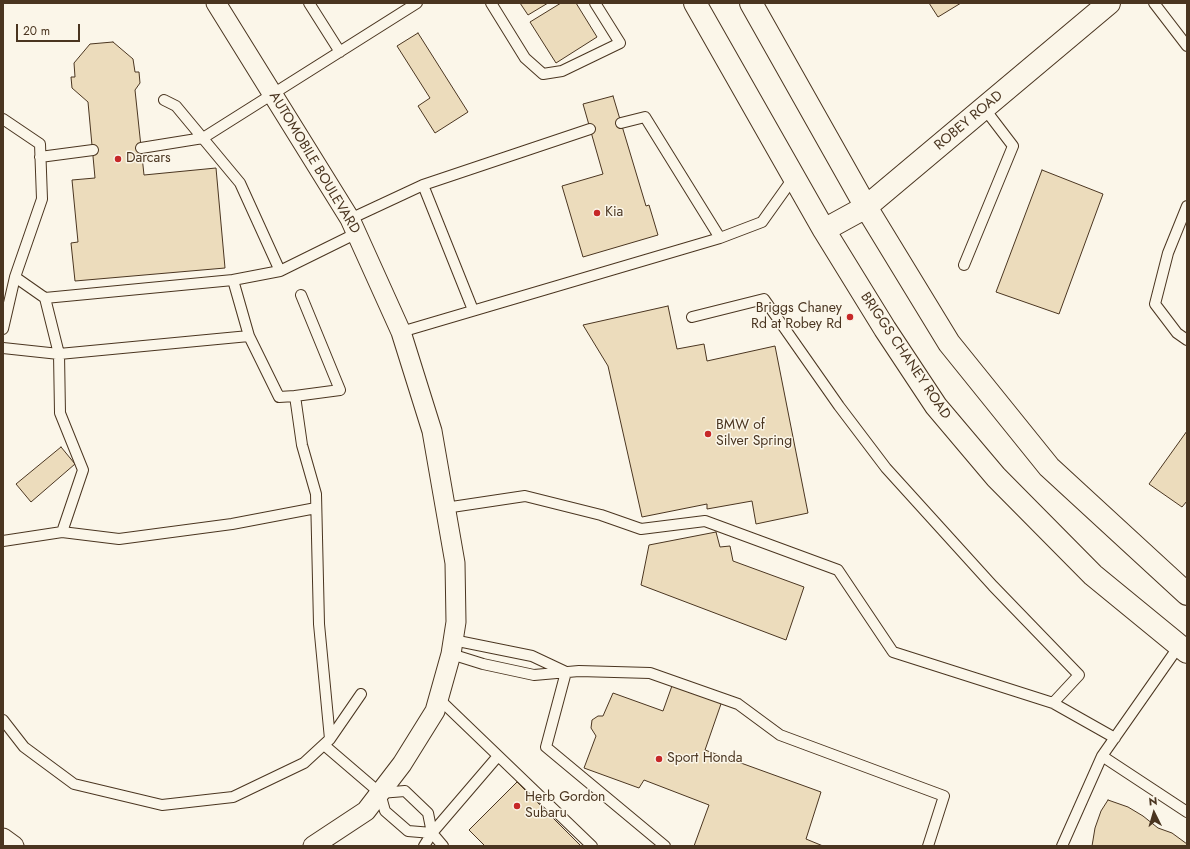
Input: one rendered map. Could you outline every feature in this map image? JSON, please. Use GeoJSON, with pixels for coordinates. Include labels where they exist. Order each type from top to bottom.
{"type":"FeatureCollection","features":[{"type":"Feature","properties":{"kind":"main road","name":"BRIGGS CHANEY ROAD"},"geometry":{"type":"LineString","coordinates":[[695,3],[824,230],[885,329],[936,406],[996,477],[1093,575],[1183,649]]}},
{"type":"Feature","properties":{"kind":"main road"},"geometry":{"type":"LineString","coordinates":[[751,3],[866,207],[949,343],[1049,467],[1187,594]]}},
{"type":"Feature","properties":{"kind":"main road","name":"ROBEY ROAD"},"geometry":{"type":"LineString","coordinates":[[824,230],[866,207],[1108,3]]}},
{"type":"Feature","properties":{"kind":"street","name":"AUTOMOBILE BOULEVARD"},"geometry":{"type":"LineString","coordinates":[[216,3],[354,226],[400,332],[432,431],[455,563],[456,622],[452,647],[435,711],[402,764],[366,811],[313,846]]}},
{"type":"Feature","properties":{"kind":"street"},"geometry":{"type":"LineString","coordinates":[[3,838],[14,846]]}},
{"type":"Feature","properties":{"kind":"lane"},"geometry":{"type":"LineString","coordinates":[[322,3],[311,6],[340,52]]}},
{"type":"Feature","properties":{"kind":"lane"},"geometry":{"type":"LineString","coordinates":[[141,148],[203,138],[417,3]]}},
{"type":"Feature","properties":{"kind":"lane"},"geometry":{"type":"LineString","coordinates":[[491,3],[525,58],[543,74],[562,71],[620,43],[595,3]]}},
{"type":"Feature","properties":{"kind":"lane"},"geometry":{"type":"LineString","coordinates":[[1154,3],[1187,46]]}},
{"type":"Feature","properties":{"kind":"lane"},"geometry":{"type":"LineString","coordinates":[[164,100],[176,106],[240,183],[280,271]]}},
{"type":"Feature","properties":{"kind":"lane"},"geometry":{"type":"LineString","coordinates":[[964,265],[1013,146],[984,108]]}},
{"type":"Feature","properties":{"kind":"lane"},"geometry":{"type":"LineString","coordinates":[[621,123],[645,117],[720,238]]}},
{"type":"Feature","properties":{"kind":"lane"},"geometry":{"type":"LineString","coordinates":[[3,329],[15,277],[42,199],[40,144],[4,123]]}},
{"type":"Feature","properties":{"kind":"lane"},"geometry":{"type":"LineString","coordinates":[[15,277],[45,298],[233,280],[280,271],[423,185],[590,129]]}},
{"type":"Feature","properties":{"kind":"lane"},"geometry":{"type":"LineString","coordinates":[[40,157],[92,150]]}},
{"type":"Feature","properties":{"kind":"lane"},"geometry":{"type":"LineString","coordinates":[[400,332],[720,238],[762,222],[794,177]]}},
{"type":"Feature","properties":{"kind":"lane"},"geometry":{"type":"LineString","coordinates":[[423,185],[473,310]]}},
{"type":"Feature","properties":{"kind":"lane"},"geometry":{"type":"LineString","coordinates":[[1187,206],[1168,253],[1155,304],[1177,333],[1187,340]]}},
{"type":"Feature","properties":{"kind":"lane"},"geometry":{"type":"LineString","coordinates":[[233,280],[249,336],[279,397],[340,390],[301,295]]}},
{"type":"Feature","properties":{"kind":"lane"},"geometry":{"type":"LineString","coordinates":[[45,298],[59,354],[60,413],[83,470],[62,532]]}},
{"type":"Feature","properties":{"kind":"lane"},"geometry":{"type":"LineString","coordinates":[[692,317],[764,299],[839,406],[886,468],[993,586],[1079,675],[1053,703]]}},
{"type":"Feature","properties":{"kind":"lane"},"geometry":{"type":"LineString","coordinates":[[3,348],[59,354],[249,336]]}},
{"type":"Feature","properties":{"kind":"lane"},"geometry":{"type":"LineString","coordinates":[[295,396],[302,446],[316,494],[320,624],[327,742],[380,793],[385,811],[408,831],[432,833]]}},
{"type":"Feature","properties":{"kind":"lane"},"geometry":{"type":"LineString","coordinates":[[445,508],[525,496],[601,514],[641,529],[705,521],[838,570],[893,652],[1053,703],[1115,738]]}},
{"type":"Feature","properties":{"kind":"lane"},"geometry":{"type":"LineString","coordinates":[[3,541],[62,532],[119,539],[232,524],[316,508]]}},
{"type":"Feature","properties":{"kind":"lane"},"geometry":{"type":"LineString","coordinates":[[452,647],[483,664],[534,675],[566,672],[650,673],[738,704],[780,735],[944,796],[928,846]]}},
{"type":"Feature","properties":{"kind":"lane"},"geometry":{"type":"LineString","coordinates":[[452,647],[532,656],[566,672]]}},
{"type":"Feature","properties":{"kind":"lane"},"geometry":{"type":"LineString","coordinates":[[1062,846],[1102,756],[1183,649]]}},
{"type":"Feature","properties":{"kind":"lane"},"geometry":{"type":"LineString","coordinates":[[566,672],[546,747],[665,846]]}},
{"type":"Feature","properties":{"kind":"lane"},"geometry":{"type":"LineString","coordinates":[[3,720],[24,747],[74,784],[162,805],[233,797],[304,763],[327,742],[361,694]]}},
{"type":"Feature","properties":{"kind":"lane"},"geometry":{"type":"LineString","coordinates":[[438,698],[592,846]]}},
{"type":"Feature","properties":{"kind":"lane"},"geometry":{"type":"LineString","coordinates":[[424,846],[432,833],[498,756]]}},
{"type":"Feature","properties":{"kind":"lane"},"geometry":{"type":"LineString","coordinates":[[1102,756],[1187,812]]}},
{"type":"Feature","properties":{"kind":"lane"},"geometry":{"type":"LineString","coordinates":[[380,793],[405,791],[428,814],[432,833],[443,846]]}},
{"type":"Feature","properties":{"kind":"building"},"geometry":{"type":"Polygon","coordinates":[[[520,3],[548,3],[528,15],[520,3]]]}},
{"type":"Feature","properties":{"kind":"building"},"geometry":{"type":"Polygon","coordinates":[[[561,3],[576,3],[597,37],[556,63],[530,22],[561,3]]]}},
{"type":"Feature","properties":{"kind":"building"},"geometry":{"type":"Polygon","coordinates":[[[929,3],[961,3],[938,17],[929,3]]]}},
{"type":"Feature","properties":{"kind":"building"},"geometry":{"type":"Polygon","coordinates":[[[418,33],[468,112],[435,133],[418,106],[430,98],[397,46],[418,33]]]}},
{"type":"Feature","properties":{"kind":"building","name":"Darcars"},"geometry":{"type":"Polygon","coordinates":[[[113,42],[133,59],[135,72],[139,72],[140,83],[135,90],[144,175],[216,168],[225,268],[75,281],[71,243],[78,242],[72,180],[95,178],[88,102],[72,88],[71,77],[75,77],[74,63],[90,44],[113,42]]]}},
{"type":"Feature","properties":{"kind":"building"},"geometry":{"type":"Polygon","coordinates":[[[613,96],[646,206],[649,205],[658,235],[583,257],[562,186],[603,174],[583,104],[613,96]]]}},
{"type":"Feature","properties":{"kind":"building"},"geometry":{"type":"Polygon","coordinates":[[[1042,170],[1103,194],[1059,314],[996,292],[1042,170]]]}},
{"type":"Feature","properties":{"kind":"building","name":"BMW of Silver Spring"},"geometry":{"type":"Polygon","coordinates":[[[668,306],[677,349],[704,344],[707,361],[775,346],[808,513],[756,524],[752,501],[707,509],[707,504],[642,517],[608,366],[583,325],[668,306]]]}},
{"type":"Feature","properties":{"kind":"building"},"geometry":{"type":"Polygon","coordinates":[[[1187,431],[1187,501],[1182,507],[1149,484],[1187,431]]]}},
{"type":"Feature","properties":{"kind":"building"},"geometry":{"type":"Polygon","coordinates":[[[61,447],[75,464],[31,502],[16,484],[61,447]]]}},
{"type":"Feature","properties":{"kind":"building"},"geometry":{"type":"Polygon","coordinates":[[[716,532],[720,547],[730,546],[733,561],[804,587],[786,640],[641,585],[649,545],[716,532]]]}},
{"type":"Feature","properties":{"kind":"building","name":"Sport Honda"},"geometry":{"type":"Polygon","coordinates":[[[673,683],[722,701],[705,750],[821,792],[806,839],[823,846],[694,846],[709,805],[644,780],[639,788],[584,768],[596,736],[591,728],[592,720],[598,716],[603,716],[613,693],[663,711],[673,683]]]}},
{"type":"Feature","properties":{"kind":"building","name":"Herb Gordon Subaru"},"geometry":{"type":"Polygon","coordinates":[[[517,782],[581,846],[485,846],[469,830],[517,782]]]}},
{"type":"Feature","properties":{"kind":"building"},"geometry":{"type":"Polygon","coordinates":[[[1108,800],[1128,807],[1143,816],[1158,828],[1172,833],[1187,844],[1187,846],[1092,846],[1095,828],[1101,811],[1108,800]]]}},
{"type":"Feature","properties":{"kind":"place","name":"Darcars"},"geometry":{"type":"Point","coordinates":[118,159]}},
{"type":"Feature","properties":{"kind":"place","name":"Kia"},"geometry":{"type":"Point","coordinates":[597,213]}},
{"type":"Feature","properties":{"kind":"place","name":"Briggs Chaney Rd at Robey Rd"},"geometry":{"type":"Point","coordinates":[850,317]}},
{"type":"Feature","properties":{"kind":"place","name":"BMW of Silver Spring"},"geometry":{"type":"Point","coordinates":[708,434]}},
{"type":"Feature","properties":{"kind":"place","name":"Sport Honda"},"geometry":{"type":"Point","coordinates":[659,759]}},
{"type":"Feature","properties":{"kind":"place","name":"Herb Gordon Subaru"},"geometry":{"type":"Point","coordinates":[517,806]}}]}
